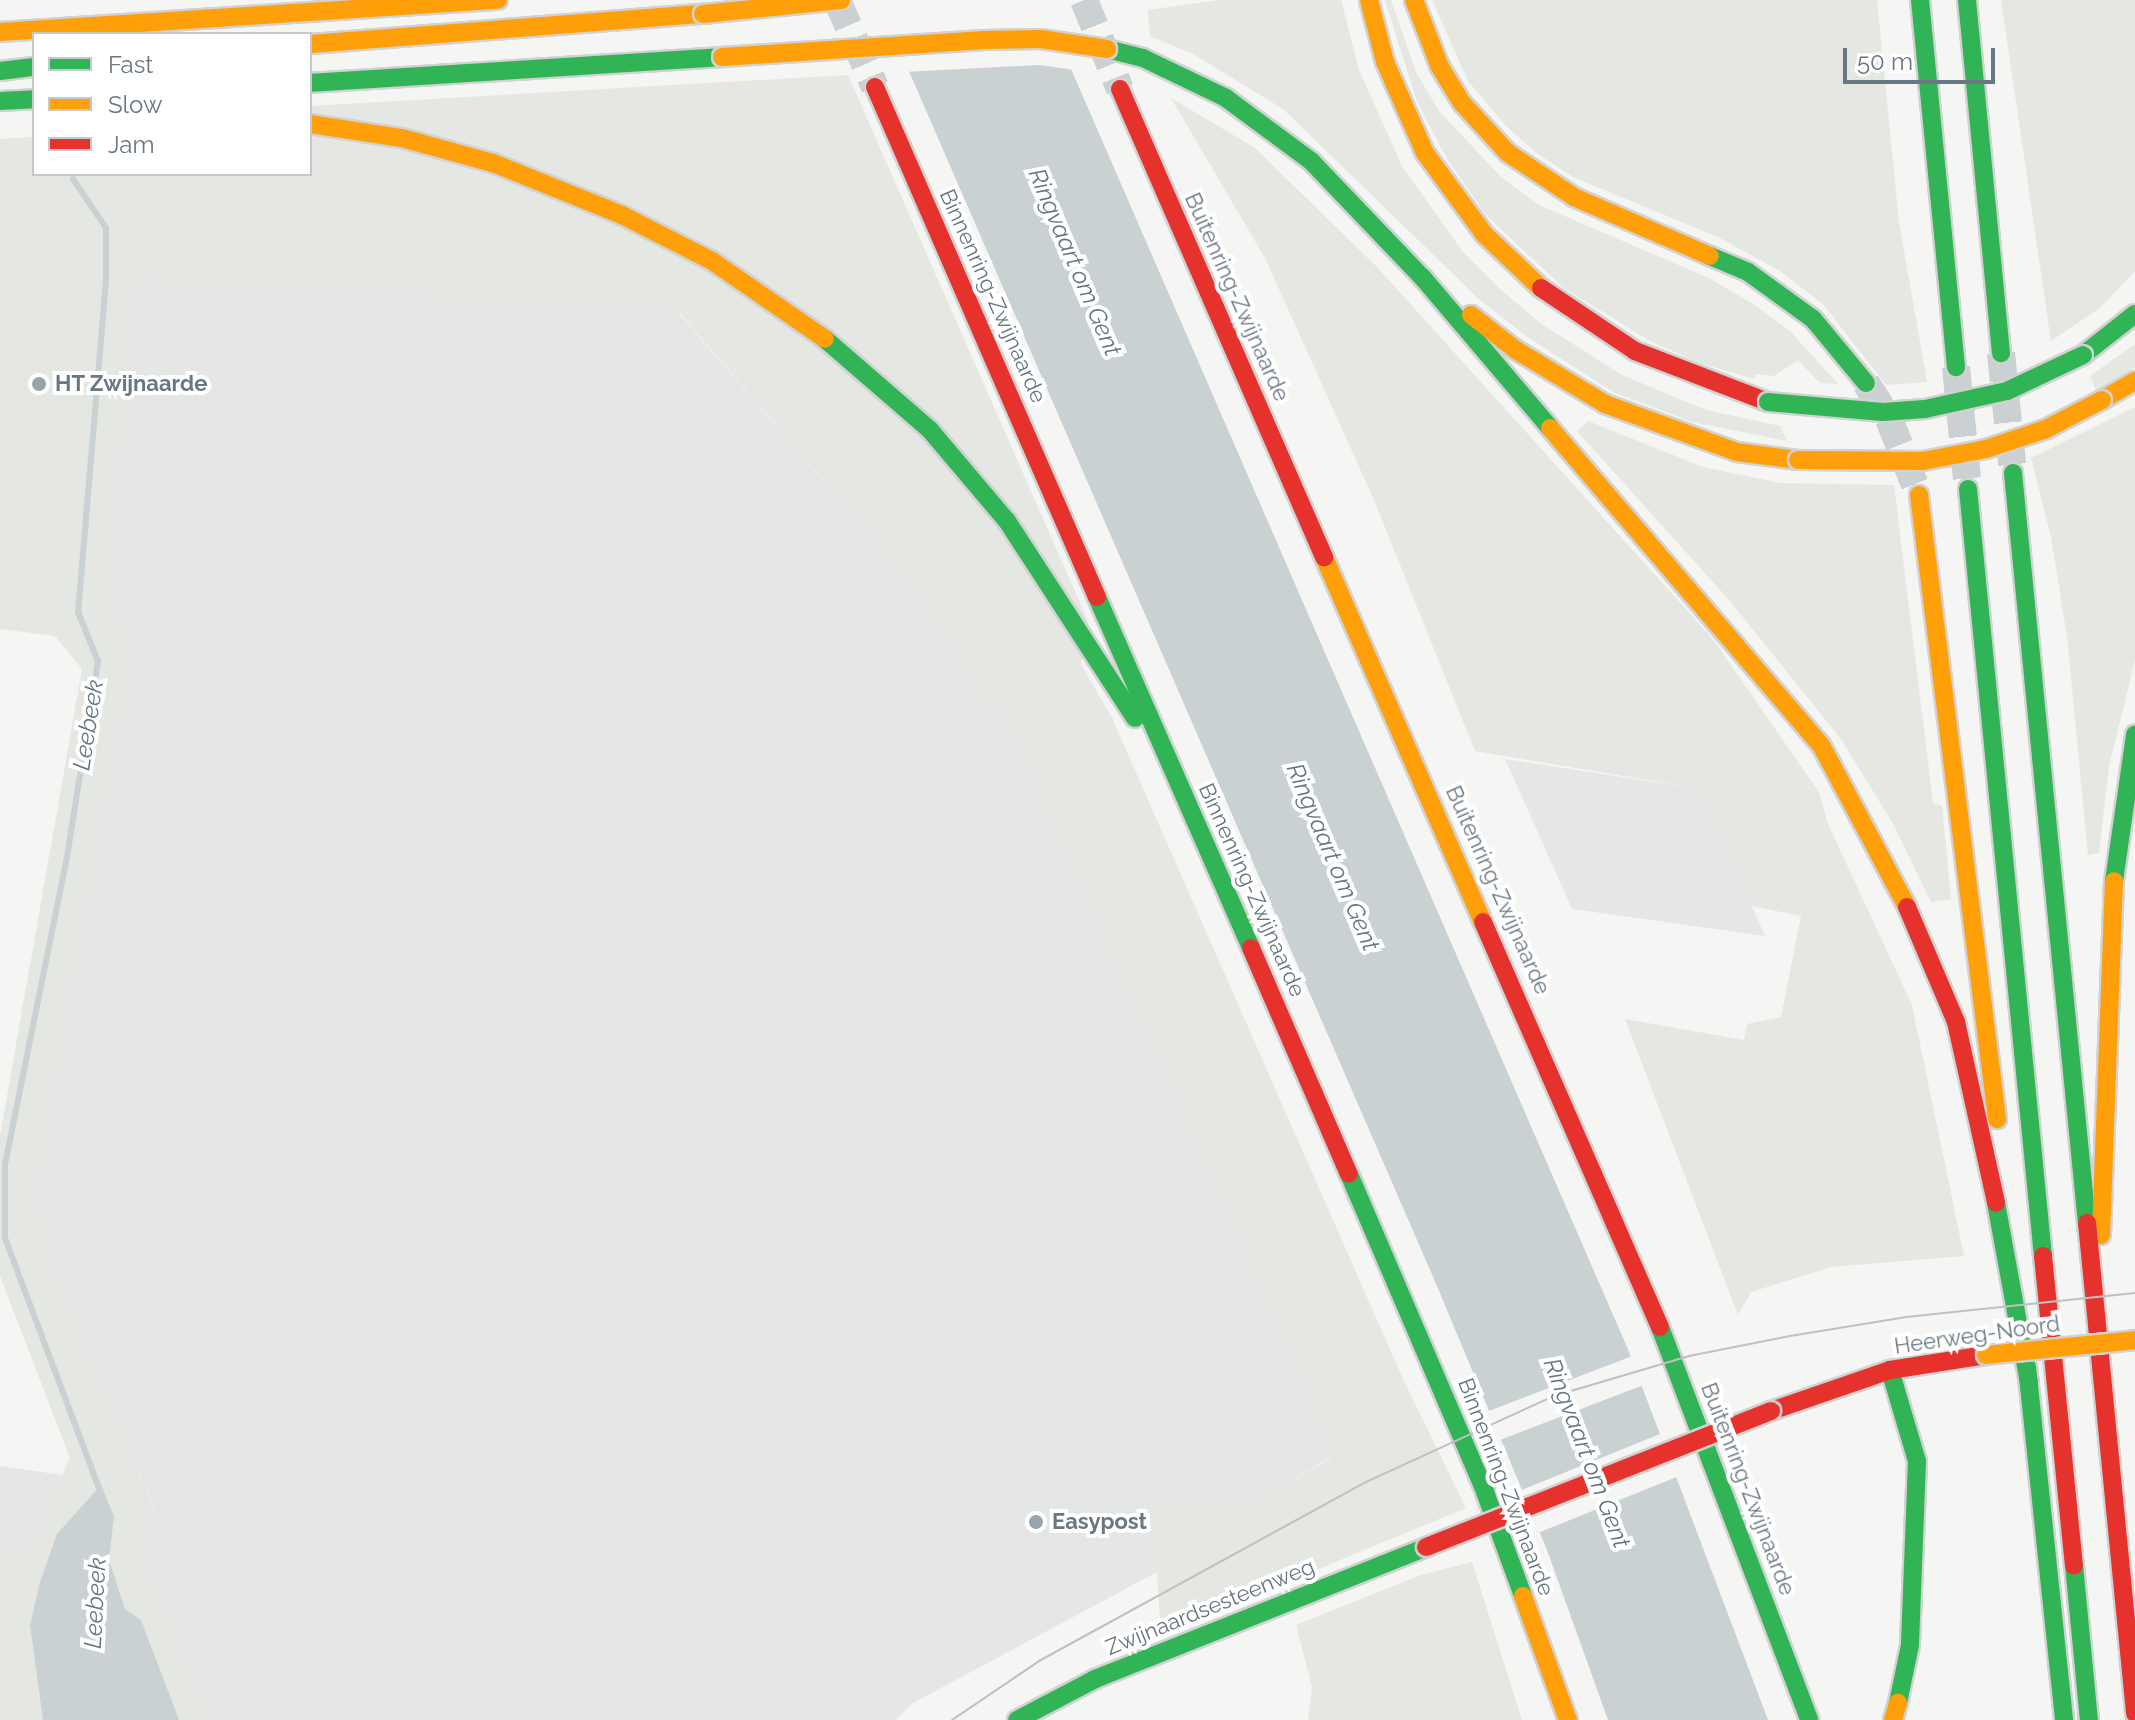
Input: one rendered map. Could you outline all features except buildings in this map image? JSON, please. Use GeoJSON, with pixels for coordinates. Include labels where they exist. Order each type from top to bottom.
{"type":"FeatureCollection","features":[{"type":"Feature","properties":{"kind":"main road"},"geometry":{"type":"LineString","coordinates":[[0,32],[498,0]]}},
{"type":"Feature","properties":{"kind":"main road"},"geometry":{"type":"LineString","coordinates":[[312,44],[703,14],[841,0]]}},
{"type":"Feature","properties":{"kind":"main road"},"geometry":{"type":"LineString","coordinates":[[1369,0],[1385,62],[1425,153],[1484,234],[1557,301],[1635,351],[1768,402],[1883,412],[1967,402],[2046,375],[2083,355],[2135,314]]}},
{"type":"Feature","properties":{"kind":"main road"},"geometry":{"type":"LineString","coordinates":[[1414,0],[1440,67],[1462,103],[1508,153],[1574,197],[1748,272],[1813,319],[1866,383]]}},
{"type":"Feature","properties":{"kind":"main road"},"geometry":{"type":"LineString","coordinates":[[1920,0],[1956,367]]}},
{"type":"Feature","properties":{"kind":"main road"},"geometry":{"type":"LineString","coordinates":[[1967,0],[2001,353]]}},
{"type":"Feature","properties":{"kind":"main road"},"geometry":{"type":"LineString","coordinates":[[312,83],[1012,40],[1107,49],[1183,75],[1270,127],[1311,161],[1423,278],[1821,745],[1864,819],[1920,931],[1956,1022],[1981,1118],[2029,1383]]}},
{"type":"Feature","properties":{"kind":"main road"},"geometry":{"type":"LineString","coordinates":[[0,71],[32,67]]}},
{"type":"Feature","properties":{"kind":"main road","name":"Binnenring-Zwijnaarde"},"geometry":{"type":"LineString","coordinates":[[875,87],[1450,1408],[1568,1720]]}},
{"type":"Feature","properties":{"kind":"main road","name":"Buitenring-Zwijnaarde"},"geometry":{"type":"LineString","coordinates":[[1120,89],[1657,1320],[1809,1720]]}},
{"type":"Feature","properties":{"kind":"main road"},"geometry":{"type":"LineString","coordinates":[[0,101],[32,99]]}},
{"type":"Feature","properties":{"kind":"main road"},"geometry":{"type":"LineString","coordinates":[[312,124],[402,138],[493,163],[678,242],[754,288],[876,380],[930,430],[1042,568],[1185,796]]}},
{"type":"Feature","properties":{"kind":"main road"},"geometry":{"type":"LineString","coordinates":[[1423,278],[1516,350],[1605,404],[1737,452],[1798,460],[1923,461],[1986,449],[2046,429],[2135,381]]}},
{"type":"Feature","properties":{"kind":"main road"},"geometry":{"type":"LineString","coordinates":[[2013,473],[2135,1714]]}},
{"type":"Feature","properties":{"kind":"main road"},"geometry":{"type":"LineString","coordinates":[[1968,489],[2089,1720]]}},
{"type":"Feature","properties":{"kind":"main road"},"geometry":{"type":"LineString","coordinates":[[1919,495],[1929,544],[2029,1383],[2064,1720]]}},
{"type":"Feature","properties":{"kind":"main road"},"geometry":{"type":"LineString","coordinates":[[2096,1320],[2109,1107],[2112,892],[2135,735]]}},
{"type":"Feature","properties":{"kind":"main road","name":"Heerweg-Noord"},"geometry":{"type":"LineString","coordinates":[[1426,1547],[1771,1411],[1890,1370],[1986,1355],[2135,1340]]}},
{"type":"Feature","properties":{"kind":"main road"},"geometry":{"type":"LineString","coordinates":[[1890,1370],[1917,1461],[1910,1645],[1896,1711]]}},
{"type":"Feature","properties":{"kind":"main road","name":"Zwijnaardsesteenweg"},"geometry":{"type":"LineString","coordinates":[[1017,1720],[1095,1679],[1426,1547]]}},
{"type":"Feature","properties":{"kind":"shaded area"},"geometry":{"type":"Polygon","coordinates":[[[1219,0],[1341,0],[1359,70],[1402,166],[1463,252],[1500,289],[1540,323],[1622,375],[1706,410],[1780,426],[1787,441],[1692,422],[1613,392],[1526,336],[1480,300],[1283,109],[1193,54],[1150,36],[1148,10],[1219,0]]]}},
{"type":"Feature","properties":{"kind":"shaded area"},"geometry":{"type":"Polygon","coordinates":[[[1385,0],[1391,0],[1416,72],[1439,111],[1501,177],[1539,205],[1709,278],[1753,304],[1790,331],[1838,384],[1820,383],[1798,360],[1774,376],[1756,374],[1754,379],[1697,362],[1650,341],[1564,288],[1486,215],[1447,159],[1417,102],[1385,0]]]}},
{"type":"Feature","properties":{"kind":"shaded area"},"geometry":{"type":"Polygon","coordinates":[[[1432,0],[1877,0],[1899,222],[1927,382],[1886,385],[1823,304],[1780,271],[1720,238],[1573,177],[1538,154],[1506,126],[1468,81],[1432,0]]]}},
{"type":"Feature","properties":{"kind":"shaded area"},"geometry":{"type":"Polygon","coordinates":[[[2001,0],[2135,0],[2135,271],[2100,308],[2051,341],[2001,0]]]}},
{"type":"Feature","properties":{"kind":"shaded area"},"geometry":{"type":"Polygon","coordinates":[[[848,75],[1088,621],[1081,664],[1112,718],[1403,1379],[1466,1508],[1161,1634],[1152,1499],[1253,1505],[1331,1458],[1308,1391],[1000,706],[985,712],[923,596],[678,311],[136,279],[105,604],[132,648],[36,1187],[53,1271],[156,1513],[143,1520],[144,1557],[207,1720],[0,1720],[0,1555],[23,1562],[70,1458],[0,1276],[0,1136],[82,669],[55,636],[0,629],[0,139],[32,137],[32,176],[312,176],[312,106],[848,75]]]}},
{"type":"Feature","properties":{"kind":"shaded area"},"geometry":{"type":"Polygon","coordinates":[[[1171,98],[1255,148],[1377,267],[1712,638],[1819,792],[1828,824],[1912,1005],[1964,1256],[1831,1267],[1751,1292],[1738,1315],[1625,1019],[1744,1040],[1747,1024],[1781,1017],[1801,916],[1752,906],[1700,789],[1475,751],[1374,500],[1265,258],[1171,98]]]}},
{"type":"Feature","properties":{"kind":"shaded area"},"geometry":{"type":"Polygon","coordinates":[[[135,279],[677,311],[923,596],[985,712],[1000,706],[1300,1369],[1331,1457],[1253,1505],[1153,1499],[1157,1572],[913,1703],[896,1720],[207,1720],[144,1557],[143,1520],[156,1512],[53,1271],[36,1187],[132,649],[105,604],[135,279]]]}},
{"type":"Feature","properties":{"kind":"shaded area"},"geometry":{"type":"Polygon","coordinates":[[[2135,344],[2135,367],[2096,390],[2090,376],[2135,344]]]}},
{"type":"Feature","properties":{"kind":"shaded area"},"geometry":{"type":"Polygon","coordinates":[[[2135,407],[2135,660],[2109,766],[2099,853],[2088,855],[2067,636],[2051,537],[2031,458],[2135,407]]]}},
{"type":"Feature","properties":{"kind":"shaded area"},"geometry":{"type":"Polygon","coordinates":[[[1588,421],[1703,467],[1781,483],[1894,485],[1933,803],[1942,806],[1951,899],[1931,902],[1892,822],[1841,739],[1730,601],[1577,431],[1588,421]]]}},
{"type":"Feature","properties":{"kind":"shaded area"},"geometry":{"type":"Polygon","coordinates":[[[1505,759],[1700,789],[1765,936],[1572,909],[1505,759]]]}},
{"type":"Feature","properties":{"kind":"shaded area"},"geometry":{"type":"Polygon","coordinates":[[[0,1466],[63,1475],[23,1563],[0,1555],[0,1466]]]}},
{"type":"Feature","properties":{"kind":"shaded area"},"geometry":{"type":"Polygon","coordinates":[[[1472,1562],[1522,1720],[1308,1720],[1312,1687],[1296,1625],[1421,1575],[1472,1562]]]}},
{"type":"Feature","properties":{"kind":"water","name":"Ringvaart om Gent"},"geometry":{"type":"Polygon","coordinates":[[[878,0],[1041,0],[1627,1347],[1768,1720],[1608,1720],[1547,1550],[1437,1286],[878,0]]]}},
{"type":"Feature","properties":{"kind":"water"},"geometry":{"type":"Polygon","coordinates":[[[101,1485],[114,1516],[109,1560],[125,1609],[141,1620],[179,1720],[43,1720],[30,1625],[40,1582],[57,1534],[101,1485]]]}},
{"type":"Feature","properties":{"kind":"pier"},"geometry":{"type":"Polygon","coordinates":[[[874,0],[1045,0],[1075,70],[1039,65],[904,72],[874,0]]]}},
{"type":"Feature","properties":{"kind":"pier"},"geometry":{"type":"Polygon","coordinates":[[[1635,1355],[1646,1384],[1495,1442],[1484,1413],[1635,1355]]]}},
{"type":"Feature","properties":{"kind":"pier"},"geometry":{"type":"Polygon","coordinates":[[[1665,1432],[1682,1475],[1533,1535],[1516,1492],[1665,1432]]]}},
{"type":"Feature","properties":{"kind":"waterway","name":"Leebeek"},"geometry":{"type":"LineString","coordinates":[[73,179],[106,228],[106,280],[78,612],[98,661],[66,862],[5,1165],[5,1238],[101,1493]]}},
{"type":"Feature","properties":{"kind":"tunnel"},"geometry":{"type":"LineString","coordinates":[[837,0],[875,87]]}},
{"type":"Feature","properties":{"kind":"tunnel"},"geometry":{"type":"LineString","coordinates":[[1084,0],[1120,89]]}},
{"type":"Feature","properties":{"kind":"tunnel"},"geometry":{"type":"LineString","coordinates":[[2001,353],[2013,473]]}},
{"type":"Feature","properties":{"kind":"tunnel"},"geometry":{"type":"LineString","coordinates":[[1956,367],[1968,489]]}},
{"type":"Feature","properties":{"kind":"tunnel"},"geometry":{"type":"LineString","coordinates":[[1866,383],[1889,419],[1919,495]]}},
{"type":"Feature","properties":{"kind":"tram line"},"geometry":{"type":"LineString","coordinates":[[952,1720],[1039,1661],[1366,1482],[1554,1396],[1689,1356],[1790,1336],[1906,1317],[2135,1293]]}},
{"type":"Feature","properties":{"kind":"traffic: fast"},"geometry":{"type":"LineString","coordinates":[[1920,0],[1956,367]]}},
{"type":"Feature","properties":{"kind":"traffic: fast"},"geometry":{"type":"LineString","coordinates":[[1967,0],[2001,353]]}},
{"type":"Feature","properties":{"kind":"traffic: fast"},"geometry":{"type":"LineString","coordinates":[[1107,49],[1143,58],[1226,98],[1311,161],[1423,278],[1550,428]]}},
{"type":"Feature","properties":{"kind":"traffic: fast"},"geometry":{"type":"LineString","coordinates":[[312,83],[722,57]]}},
{"type":"Feature","properties":{"kind":"traffic: fast"},"geometry":{"type":"LineString","coordinates":[[0,71],[32,67]]}},
{"type":"Feature","properties":{"kind":"traffic: fast"},"geometry":{"type":"LineString","coordinates":[[0,101],[32,99]]}},
{"type":"Feature","properties":{"kind":"traffic: fast"},"geometry":{"type":"LineString","coordinates":[[1710,256],[1748,272],[1813,319],[1866,383]]}},
{"type":"Feature","properties":{"kind":"traffic: fast"},"geometry":{"type":"LineString","coordinates":[[2083,355],[2135,314]]}},
{"type":"Feature","properties":{"kind":"traffic: fast"},"geometry":{"type":"LineString","coordinates":[[825,339],[930,430],[1007,521],[1135,718]]}},
{"type":"Feature","properties":{"kind":"traffic: fast"},"geometry":{"type":"LineString","coordinates":[[1768,402],[1883,412],[1925,409],[2007,391],[2083,355]]}},
{"type":"Feature","properties":{"kind":"traffic: fast"},"geometry":{"type":"LineString","coordinates":[[2013,473],[2087,1223]]}},
{"type":"Feature","properties":{"kind":"traffic: fast"},"geometry":{"type":"LineString","coordinates":[[1968,489],[2043,1256]]}},
{"type":"Feature","properties":{"kind":"traffic: fast"},"geometry":{"type":"LineString","coordinates":[[1097,597],[1251,948]]}},
{"type":"Feature","properties":{"kind":"traffic: fast"},"geometry":{"type":"LineString","coordinates":[[2114,881],[2135,735]]}},
{"type":"Feature","properties":{"kind":"traffic: fast"},"geometry":{"type":"LineString","coordinates":[[1349,1174],[1485,1492],[1523,1596]]}},
{"type":"Feature","properties":{"kind":"traffic: fast"},"geometry":{"type":"LineString","coordinates":[[1996,1203],[2029,1383]]}},
{"type":"Feature","properties":{"kind":"traffic: fast"},"geometry":{"type":"LineString","coordinates":[[1660,1327],[1809,1720]]}},
{"type":"Feature","properties":{"kind":"traffic: fast"},"geometry":{"type":"LineString","coordinates":[[2027,1367],[2064,1720]]}},
{"type":"Feature","properties":{"kind":"traffic: fast"},"geometry":{"type":"LineString","coordinates":[[1890,1370],[1917,1461],[1910,1645],[1898,1703]]}},
{"type":"Feature","properties":{"kind":"traffic: fast"},"geometry":{"type":"LineString","coordinates":[[1017,1720],[1095,1679],[1426,1547]]}},
{"type":"Feature","properties":{"kind":"traffic: fast"},"geometry":{"type":"LineString","coordinates":[[2074,1565],[2089,1720]]}},
{"type":"Feature","properties":{"kind":"traffic: slow"},"geometry":{"type":"LineString","coordinates":[[0,32],[498,0]]}},
{"type":"Feature","properties":{"kind":"traffic: slow"},"geometry":{"type":"LineString","coordinates":[[703,14],[841,0]]}},
{"type":"Feature","properties":{"kind":"traffic: slow"},"geometry":{"type":"LineString","coordinates":[[1369,0],[1385,62],[1425,153],[1484,234],[1541,288]]}},
{"type":"Feature","properties":{"kind":"traffic: slow"},"geometry":{"type":"LineString","coordinates":[[1414,0],[1440,67],[1462,103],[1508,153],[1574,197],[1710,256]]}},
{"type":"Feature","properties":{"kind":"traffic: slow"},"geometry":{"type":"LineString","coordinates":[[312,44],[703,14]]}},
{"type":"Feature","properties":{"kind":"traffic: slow"},"geometry":{"type":"LineString","coordinates":[[722,57],[984,40],[1041,39],[1107,49]]}},
{"type":"Feature","properties":{"kind":"traffic: slow"},"geometry":{"type":"LineString","coordinates":[[312,124],[402,138],[493,163],[622,215],[712,261],[825,339]]}},
{"type":"Feature","properties":{"kind":"traffic: slow"},"geometry":{"type":"LineString","coordinates":[[1471,315],[1516,350],[1605,404],[1737,452],[1798,460]]}},
{"type":"Feature","properties":{"kind":"traffic: slow"},"geometry":{"type":"LineString","coordinates":[[2102,400],[2135,381]]}},
{"type":"Feature","properties":{"kind":"traffic: slow"},"geometry":{"type":"LineString","coordinates":[[1798,460],[1923,461],[1986,449],[2046,429],[2102,400]]}},
{"type":"Feature","properties":{"kind":"traffic: slow"},"geometry":{"type":"LineString","coordinates":[[1550,428],[1821,745],[1907,907]]}},
{"type":"Feature","properties":{"kind":"traffic: slow"},"geometry":{"type":"LineString","coordinates":[[1919,495],[1997,1119]]}},
{"type":"Feature","properties":{"kind":"traffic: slow"},"geometry":{"type":"LineString","coordinates":[[1324,557],[1483,922]]}},
{"type":"Feature","properties":{"kind":"traffic: slow"},"geometry":{"type":"LineString","coordinates":[[2101,1235],[2114,881]]}},
{"type":"Feature","properties":{"kind":"traffic: slow"},"geometry":{"type":"LineString","coordinates":[[1986,1355],[2135,1340]]}},
{"type":"Feature","properties":{"kind":"traffic: slow"},"geometry":{"type":"LineString","coordinates":[[1523,1596],[1568,1720]]}},
{"type":"Feature","properties":{"kind":"traffic: slow"},"geometry":{"type":"LineString","coordinates":[[1893,1720],[1898,1703]]}},
{"type":"Feature","properties":{"kind":"traffic: jam"},"geometry":{"type":"LineString","coordinates":[[875,87],[1097,597]]}},
{"type":"Feature","properties":{"kind":"traffic: jam"},"geometry":{"type":"LineString","coordinates":[[1120,89],[1324,557]]}},
{"type":"Feature","properties":{"kind":"traffic: jam"},"geometry":{"type":"LineString","coordinates":[[1541,288],[1635,351],[1768,402]]}},
{"type":"Feature","properties":{"kind":"traffic: jam"},"geometry":{"type":"LineString","coordinates":[[1907,907],[1956,1022],[1996,1203]]}},
{"type":"Feature","properties":{"kind":"traffic: jam"},"geometry":{"type":"LineString","coordinates":[[1483,922],[1660,1327]]}},
{"type":"Feature","properties":{"kind":"traffic: jam"},"geometry":{"type":"LineString","coordinates":[[1251,948],[1349,1174]]}},
{"type":"Feature","properties":{"kind":"traffic: jam"},"geometry":{"type":"LineString","coordinates":[[2087,1223],[2135,1714]]}},
{"type":"Feature","properties":{"kind":"traffic: jam"},"geometry":{"type":"LineString","coordinates":[[2043,1256],[2074,1565]]}},
{"type":"Feature","properties":{"kind":"traffic: jam"},"geometry":{"type":"LineString","coordinates":[[1771,1411],[1890,1370],[1986,1355]]}},
{"type":"Feature","properties":{"kind":"traffic: jam"},"geometry":{"type":"LineString","coordinates":[[1426,1547],[1771,1411]]}},
{"type":"Feature","properties":{"kind":"place","name":"HT Zwijnaarde"},"geometry":{"type":"Point","coordinates":[39,384]}},
{"type":"Feature","properties":{"kind":"place","name":"Easypost"},"geometry":{"type":"Point","coordinates":[1036,1522]}}]}
